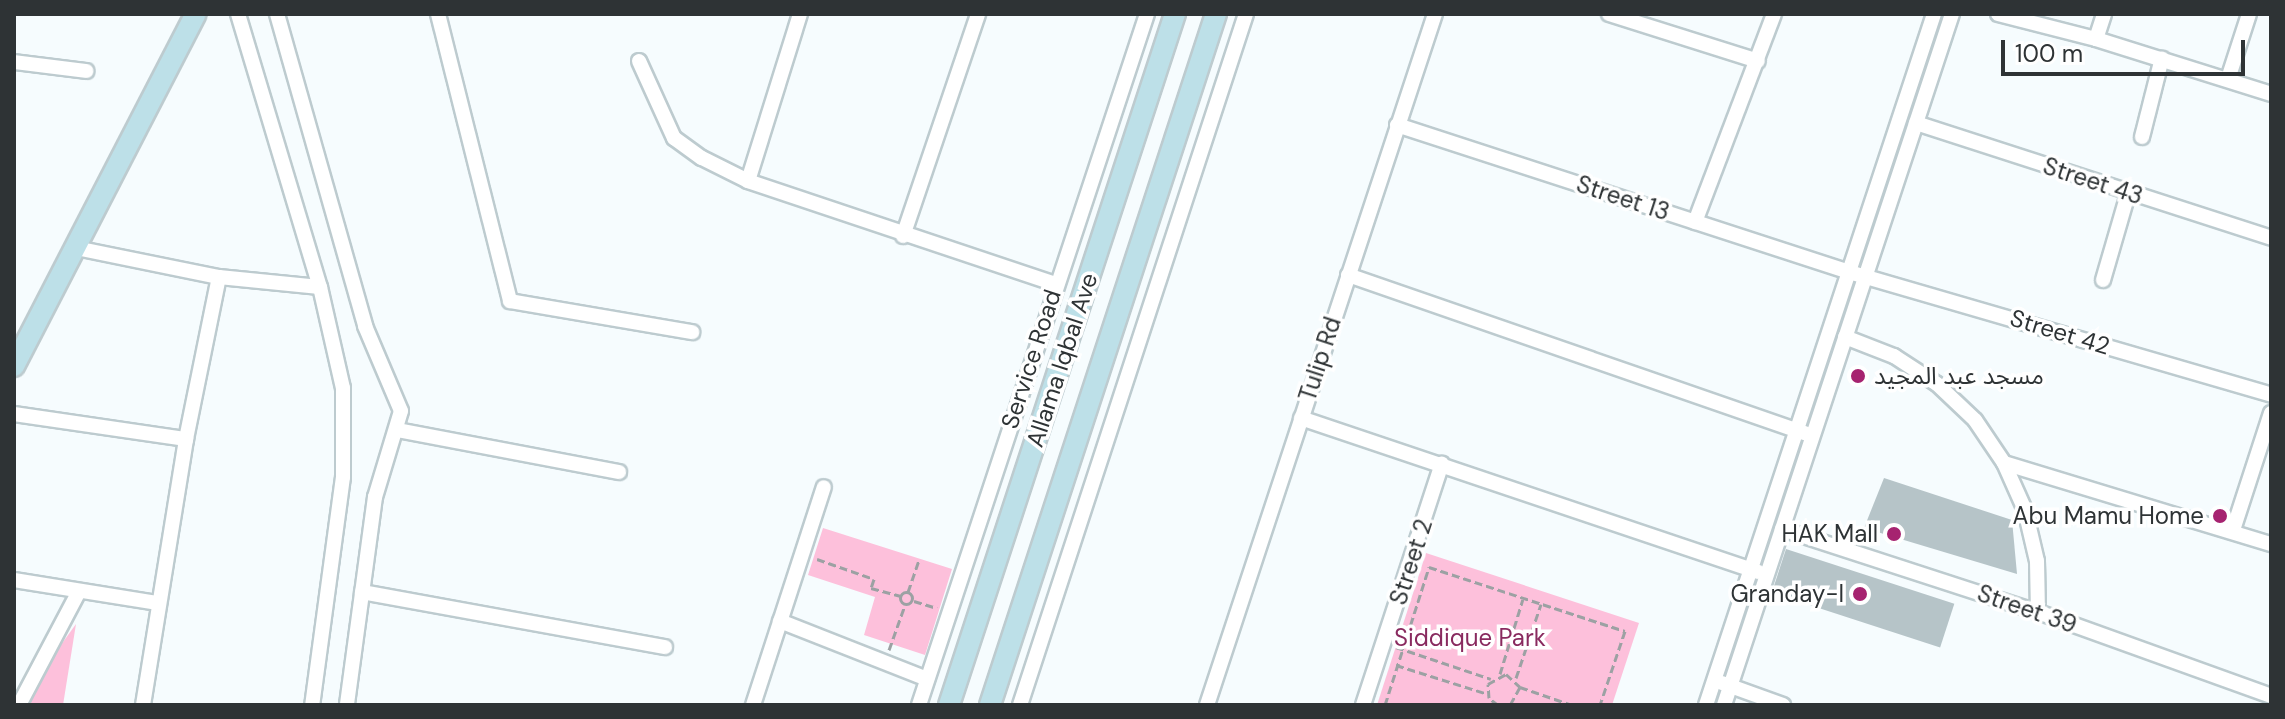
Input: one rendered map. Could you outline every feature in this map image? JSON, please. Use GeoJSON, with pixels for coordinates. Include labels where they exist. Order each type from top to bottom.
{"type":"FeatureCollection","features":[{"type":"Feature","properties":{"kind":"main road"},"geometry":{"type":"LineString","coordinates":[[14,366],[196,14]]}},
{"type":"Feature","properties":{"kind":"main road","name":"Allama Iqbal Ave"},"geometry":{"type":"LineString","coordinates":[[949,705],[1175,14]]}},
{"type":"Feature","properties":{"kind":"main road","name":"Allama Iqbal Ave"},"geometry":{"type":"LineString","coordinates":[[990,705],[1216,14]]}},
{"type":"Feature","properties":{"kind":"street"},"geometry":{"type":"LineString","coordinates":[[238,14],[320,287],[343,388],[343,477],[312,705]]}},
{"type":"Feature","properties":{"kind":"street"},"geometry":{"type":"LineString","coordinates":[[277,14],[365,326],[395,387],[401,411],[397,430],[383,460],[347,705]]}},
{"type":"Feature","properties":{"kind":"street"},"geometry":{"type":"LineString","coordinates":[[438,14],[510,301],[692,332]]}},
{"type":"Feature","properties":{"kind":"street"},"geometry":{"type":"LineString","coordinates":[[748,181],[800,14]]}},
{"type":"Feature","properties":{"kind":"street"},"geometry":{"type":"LineString","coordinates":[[903,236],[978,14]]}},
{"type":"Feature","properties":{"kind":"street","name":"Service Road"},"geometry":{"type":"LineString","coordinates":[[919,705],[1055,284],[1147,14]]}},
{"type":"Feature","properties":{"kind":"street"},"geometry":{"type":"LineString","coordinates":[[1020,705],[1246,14]]}},
{"type":"Feature","properties":{"kind":"street","name":"Tulip Rd"},"geometry":{"type":"LineString","coordinates":[[1207,705],[1435,14]]}},
{"type":"Feature","properties":{"kind":"street"},"geometry":{"type":"LineString","coordinates":[[1609,14],[1758,61]]}},
{"type":"Feature","properties":{"kind":"street"},"geometry":{"type":"LineString","coordinates":[[1695,222],[1774,14]]}},
{"type":"Feature","properties":{"kind":"street"},"geometry":{"type":"LineString","coordinates":[[1706,705],[1934,14]]}},
{"type":"Feature","properties":{"kind":"street"},"geometry":{"type":"LineString","coordinates":[[1724,705],[1952,14]]}},
{"type":"Feature","properties":{"kind":"street"},"geometry":{"type":"LineString","coordinates":[[1998,14],[2162,58],[2271,94]]}},
{"type":"Feature","properties":{"kind":"street"},"geometry":{"type":"LineString","coordinates":[[2096,39],[2104,14]]}},
{"type":"Feature","properties":{"kind":"street"},"geometry":{"type":"LineString","coordinates":[[2228,79],[2249,14]]}},
{"type":"Feature","properties":{"kind":"street"},"geometry":{"type":"LineString","coordinates":[[2142,137],[2162,58]]}},
{"type":"Feature","properties":{"kind":"street"},"geometry":{"type":"LineString","coordinates":[[639,61],[674,138],[748,181],[903,236],[1055,284]]}},
{"type":"Feature","properties":{"kind":"street"},"geometry":{"type":"LineString","coordinates":[[14,62],[86,71]]}},
{"type":"Feature","properties":{"kind":"street","name":"Street 43"},"geometry":{"type":"LineString","coordinates":[[1916,123],[2271,238]]}},
{"type":"Feature","properties":{"kind":"street","name":"Street 13"},"geometry":{"type":"LineString","coordinates":[[1397,125],[1849,272]]}},
{"type":"Feature","properties":{"kind":"street"},"geometry":{"type":"LineString","coordinates":[[2103,280],[2128,194]]}},
{"type":"Feature","properties":{"kind":"street"},"geometry":{"type":"LineString","coordinates":[[76,248],[219,277],[320,287]]}},
{"type":"Feature","properties":{"kind":"street","name":"Street 42"},"geometry":{"type":"LineString","coordinates":[[1849,272],[2271,395]]}},
{"type":"Feature","properties":{"kind":"street"},"geometry":{"type":"LineString","coordinates":[[1348,275],[1813,435]]}},
{"type":"Feature","properties":{"kind":"street"},"geometry":{"type":"LineString","coordinates":[[143,705],[186,439],[219,277]]}},
{"type":"Feature","properties":{"kind":"street"},"geometry":{"type":"LineString","coordinates":[[1845,337],[1894,356],[1937,384],[1975,420],[2004,463],[2025,510],[2037,561],[2038,612]]}},
{"type":"Feature","properties":{"kind":"street"},"geometry":{"type":"LineString","coordinates":[[2233,530],[2271,413]]}},
{"type":"Feature","properties":{"kind":"street"},"geometry":{"type":"LineString","coordinates":[[14,414],[186,439]]}},
{"type":"Feature","properties":{"kind":"street"},"geometry":{"type":"LineString","coordinates":[[1301,418],[1767,575]]}},
{"type":"Feature","properties":{"kind":"street"},"geometry":{"type":"LineString","coordinates":[[397,430],[619,472]]}},
{"type":"Feature","properties":{"kind":"street"},"geometry":{"type":"LineString","coordinates":[[2004,463],[2271,544]]}},
{"type":"Feature","properties":{"kind":"street","name":"Street 2"},"geometry":{"type":"LineString","coordinates":[[1363,705],[1442,464]]}},
{"type":"Feature","properties":{"kind":"street"},"geometry":{"type":"LineString","coordinates":[[753,705],[824,487]]}},
{"type":"Feature","properties":{"kind":"street","name":"Street 39"},"geometry":{"type":"LineString","coordinates":[[1782,529],[2038,612],[2271,696]]}},
{"type":"Feature","properties":{"kind":"street"},"geometry":{"type":"LineString","coordinates":[[14,580],[78,593],[158,603]]}},
{"type":"Feature","properties":{"kind":"street"},"geometry":{"type":"LineString","coordinates":[[362,592],[665,647]]}},
{"type":"Feature","properties":{"kind":"street"},"geometry":{"type":"LineString","coordinates":[[19,705],[78,593]]}},
{"type":"Feature","properties":{"kind":"street"},"geometry":{"type":"LineString","coordinates":[[780,621],[927,679]]}},
{"type":"Feature","properties":{"kind":"street"},"geometry":{"type":"LineString","coordinates":[[1714,681],[1783,705]]}},
{"type":"Feature","properties":{"kind":"path"},"geometry":{"type":"LineString","coordinates":[[802,554],[874,579],[871,588],[900,596],[908,592]]}},
{"type":"Feature","properties":{"kind":"path"},"geometry":{"type":"LineString","coordinates":[[912,601],[908,592],[919,560]]}},
{"type":"Feature","properties":{"kind":"path"},"geometry":{"type":"LineString","coordinates":[[1385,705],[1429,567],[1625,631],[1600,705]]}},
{"type":"Feature","properties":{"kind":"path"},"geometry":{"type":"LineString","coordinates":[[900,596],[905,605]]}},
{"type":"Feature","properties":{"kind":"path"},"geometry":{"type":"LineString","coordinates":[[1500,674],[1523,599]]}},
{"type":"Feature","properties":{"kind":"path"},"geometry":{"type":"LineString","coordinates":[[885,663],[905,605],[912,601],[949,611]]}},
{"type":"Feature","properties":{"kind":"path"},"geometry":{"type":"LineString","coordinates":[[1541,604],[1516,678],[1520,687],[1572,705]]}},
{"type":"Feature","properties":{"kind":"path"},"geometry":{"type":"LineString","coordinates":[[1384,644],[1491,679],[1500,674],[1516,678]]}},
{"type":"Feature","properties":{"kind":"path"},"geometry":{"type":"LineString","coordinates":[[1379,659],[1488,694]]}},
{"type":"Feature","properties":{"kind":"path"},"geometry":{"type":"LineString","coordinates":[[1491,679],[1488,694],[1491,703],[1498,705]]}},
{"type":"Feature","properties":{"kind":"path"},"geometry":{"type":"LineString","coordinates":[[1520,687],[1512,704],[1521,705]]}},
{"type":"Feature","properties":{"kind":"green space"},"geometry":{"type":"Polygon","coordinates":[[[823,528],[952,569],[925,655],[864,635],[875,597],[808,575],[823,528]]]}},
{"type":"Feature","properties":{"kind":"green space","name":"Siddique Park"},"geometry":{"type":"Polygon","coordinates":[[[1426,553],[1639,623],[1612,705],[1377,705],[1426,553]]]}},
{"type":"Feature","properties":{"kind":"green space"},"geometry":{"type":"Polygon","coordinates":[[[76,624],[63,705],[19,705],[24,696],[76,624]]]}},
{"type":"Feature","properties":{"kind":"building"},"geometry":{"type":"Polygon","coordinates":[[[1884,478],[2012,520],[2017,574],[1864,528],[1884,478]]]}},
{"type":"Feature","properties":{"kind":"building"},"geometry":{"type":"Polygon","coordinates":[[[1786,549],[1954,604],[1940,647],[1772,593],[1786,549]]]}},
{"type":"Feature","properties":{"kind":"place","name":"مسجد عبد المجید"},"geometry":{"type":"Point","coordinates":[1858,376]}},
{"type":"Feature","properties":{"kind":"place","name":"Abu Mamu Home"},"geometry":{"type":"Point","coordinates":[2220,516]}},
{"type":"Feature","properties":{"kind":"place","name":"HAK Mall"},"geometry":{"type":"Point","coordinates":[1894,534]}},
{"type":"Feature","properties":{"kind":"place","name":"Granday-I"},"geometry":{"type":"Point","coordinates":[1860,594]}}]}
